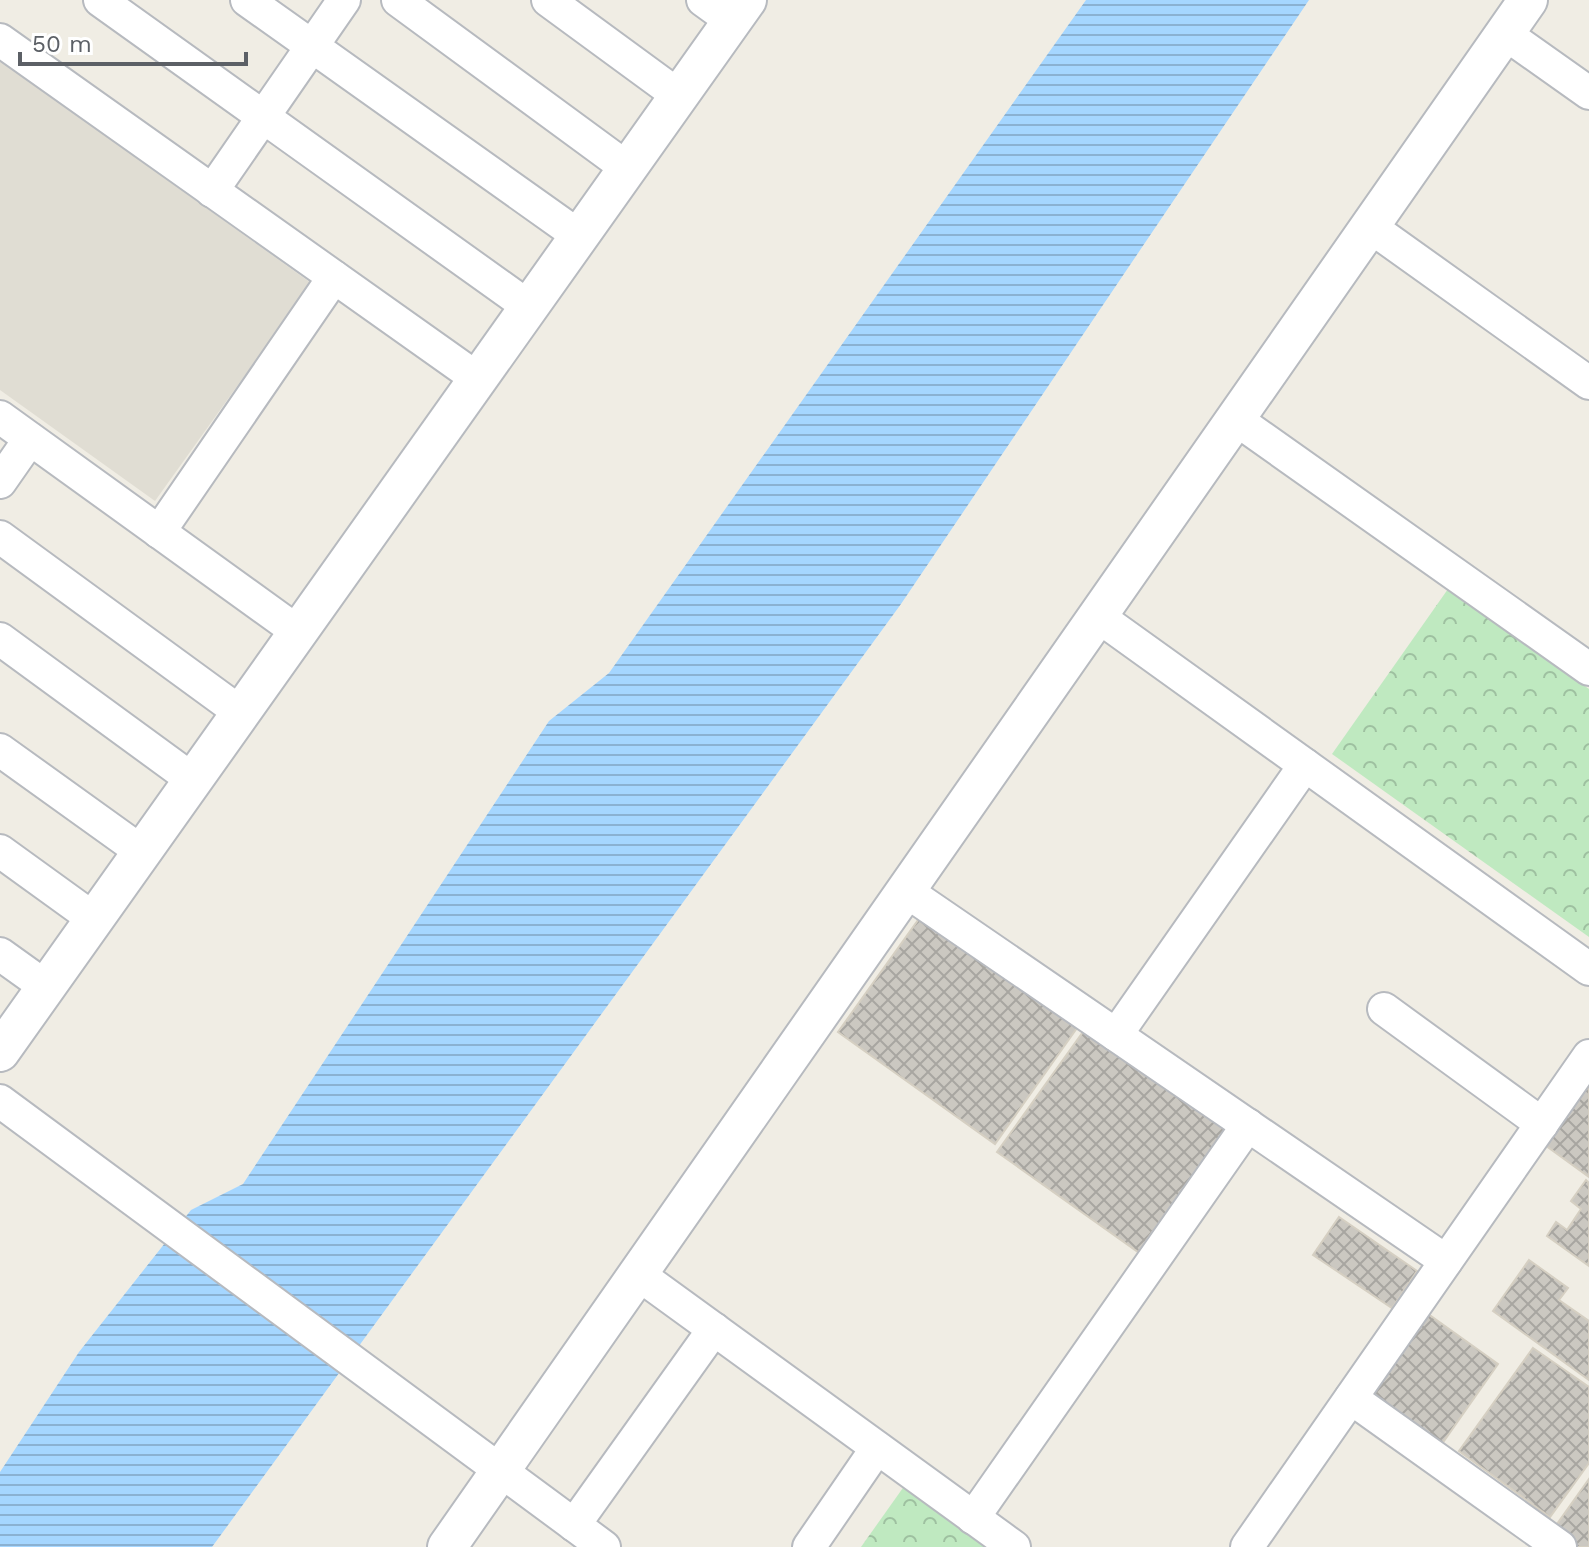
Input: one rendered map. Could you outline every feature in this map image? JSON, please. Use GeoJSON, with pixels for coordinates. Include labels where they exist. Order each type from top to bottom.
{"type":"FeatureCollection","features":[{"type":"Feature","properties":{"kind":"street"},"geometry":{"type":"LineString","coordinates":[[100,0],[529,307]]}},
{"type":"Feature","properties":{"kind":"street"},"geometry":{"type":"LineString","coordinates":[[247,0],[579,236]]}},
{"type":"Feature","properties":{"kind":"street"},"geometry":{"type":"LineString","coordinates":[[212,191],[344,0]]}},
{"type":"Feature","properties":{"kind":"street"},"geometry":{"type":"LineString","coordinates":[[548,0],[679,96]]}},
{"type":"Feature","properties":{"kind":"street"},"geometry":{"type":"LineString","coordinates":[[447,1547],[1507,35],[1528,0]]}},
{"type":"Feature","properties":{"kind":"street"},"geometry":{"type":"LineString","coordinates":[[411,4],[627,168]]}},
{"type":"Feature","properties":{"kind":"street"},"geometry":{"type":"LineString","coordinates":[[0,1052],[679,96],[727,7]]}},
{"type":"Feature","properties":{"kind":"street"},"geometry":{"type":"LineString","coordinates":[[1507,35],[1589,93]]}},
{"type":"Feature","properties":{"kind":"street"},"geometry":{"type":"LineString","coordinates":[[0,40],[478,379]]}},
{"type":"Feature","properties":{"kind":"street"},"geometry":{"type":"LineString","coordinates":[[1372,228],[1589,383]]}},
{"type":"Feature","properties":{"kind":"street"},"geometry":{"type":"LineString","coordinates":[[159,532],[334,277]]}},
{"type":"Feature","properties":{"kind":"street"},"geometry":{"type":"LineString","coordinates":[[0,417],[298,632]]}},
{"type":"Feature","properties":{"kind":"street"},"geometry":{"type":"LineString","coordinates":[[1237,420],[1589,669]]}},
{"type":"Feature","properties":{"kind":"street"},"geometry":{"type":"LineString","coordinates":[[0,482],[30,439]]}},
{"type":"Feature","properties":{"kind":"street"},"geometry":{"type":"LineString","coordinates":[[0,537],[241,713]]}},
{"type":"Feature","properties":{"kind":"street"},"geometry":{"type":"LineString","coordinates":[[1099,617],[1589,969]]}},
{"type":"Feature","properties":{"kind":"street"},"geometry":{"type":"LineString","coordinates":[[0,639],[193,780]]}},
{"type":"Feature","properties":{"kind":"street"},"geometry":{"type":"LineString","coordinates":[[0,750],[142,852]]}},
{"type":"Feature","properties":{"kind":"street"},"geometry":{"type":"LineString","coordinates":[[1116,1035],[1305,765]]}},
{"type":"Feature","properties":{"kind":"street"},"geometry":{"type":"LineString","coordinates":[[0,851],[94,919]]}},
{"type":"Feature","properties":{"kind":"street"},"geometry":{"type":"LineString","coordinates":[[906,891],[1446,1261]]}},
{"type":"Feature","properties":{"kind":"street"},"geometry":{"type":"LineString","coordinates":[[0,954],[46,987]]}},
{"type":"Feature","properties":{"kind":"street"},"geometry":{"type":"LineString","coordinates":[[1384,1009],[1542,1124]]}},
{"type":"Feature","properties":{"kind":"street"},"geometry":{"type":"LineString","coordinates":[[1247,1547],[1589,1056]]}},
{"type":"Feature","properties":{"kind":"street"},"geometry":{"type":"LineString","coordinates":[[0,1101],[604,1547]]}},
{"type":"Feature","properties":{"kind":"street"},"geometry":{"type":"LineString","coordinates":[[973,1518],[1248,1125]]}},
{"type":"Feature","properties":{"kind":"street"},"geometry":{"type":"LineString","coordinates":[[638,1274],[1014,1547]]}},
{"type":"Feature","properties":{"kind":"street"},"geometry":{"type":"LineString","coordinates":[[574,1525],[714,1329]]}},
{"type":"Feature","properties":{"kind":"street"},"geometry":{"type":"LineString","coordinates":[[1351,1398],[1560,1547]]}},
{"type":"Feature","properties":{"kind":"street"},"geometry":{"type":"LineString","coordinates":[[809,1547],[877,1448]]}},
{"type":"Feature","properties":{"kind":"shaded area"},"geometry":{"type":"Polygon","coordinates":[[[0,60],[311,283],[155,501],[0,390],[0,60]]]}},
{"type":"Feature","properties":{"kind":"green space"},"geometry":{"type":"Polygon","coordinates":[[[1448,589],[1589,689],[1589,937],[1332,754],[1448,589]]]}},
{"type":"Feature","properties":{"kind":"green space"},"geometry":{"type":"Polygon","coordinates":[[[905,1485],[992,1547],[861,1547],[905,1485]]]}},
{"type":"Feature","properties":{"kind":"water"},"geometry":{"type":"Polygon","coordinates":[[[1086,0],[1309,0],[901,604],[212,1547],[0,1547],[0,1472],[79,1352],[191,1210],[243,1184],[549,721],[609,673],[1086,0]]]}},
{"type":"Feature","properties":{"kind":"building"},"geometry":{"type":"Polygon","coordinates":[[[921,916],[1077,1028],[995,1144],[838,1032],[921,916]]]}},
{"type":"Feature","properties":{"kind":"building"},"geometry":{"type":"Polygon","coordinates":[[[1088,1025],[1228,1126],[1138,1252],[997,1152],[1088,1025]]]}},
{"type":"Feature","properties":{"kind":"building"},"geometry":{"type":"Polygon","coordinates":[[[1589,1074],[1589,1177],[1538,1140],[1589,1074]]]}},
{"type":"Feature","properties":{"kind":"building"},"geometry":{"type":"Polygon","coordinates":[[[1586,1180],[1589,1183],[1589,1266],[1547,1236],[1556,1222],[1567,1230],[1581,1209],[1571,1201],[1586,1180]]]}},
{"type":"Feature","properties":{"kind":"building"},"geometry":{"type":"Polygon","coordinates":[[[1339,1217],[1417,1271],[1392,1308],[1313,1255],[1339,1217]]]}},
{"type":"Feature","properties":{"kind":"building"},"geometry":{"type":"Polygon","coordinates":[[[1529,1260],[1568,1288],[1559,1300],[1589,1321],[1589,1380],[1493,1311],[1529,1260]]]}},
{"type":"Feature","properties":{"kind":"building"},"geometry":{"type":"Polygon","coordinates":[[[1424,1311],[1498,1364],[1439,1448],[1364,1395],[1424,1311]]]}},
{"type":"Feature","properties":{"kind":"building"},"geometry":{"type":"Polygon","coordinates":[[[1533,1348],[1589,1387],[1589,1463],[1550,1517],[1459,1451],[1533,1348]]]}},
{"type":"Feature","properties":{"kind":"building"},"geometry":{"type":"Polygon","coordinates":[[[1589,1479],[1589,1547],[1575,1547],[1552,1531],[1589,1479]]]}}]}
